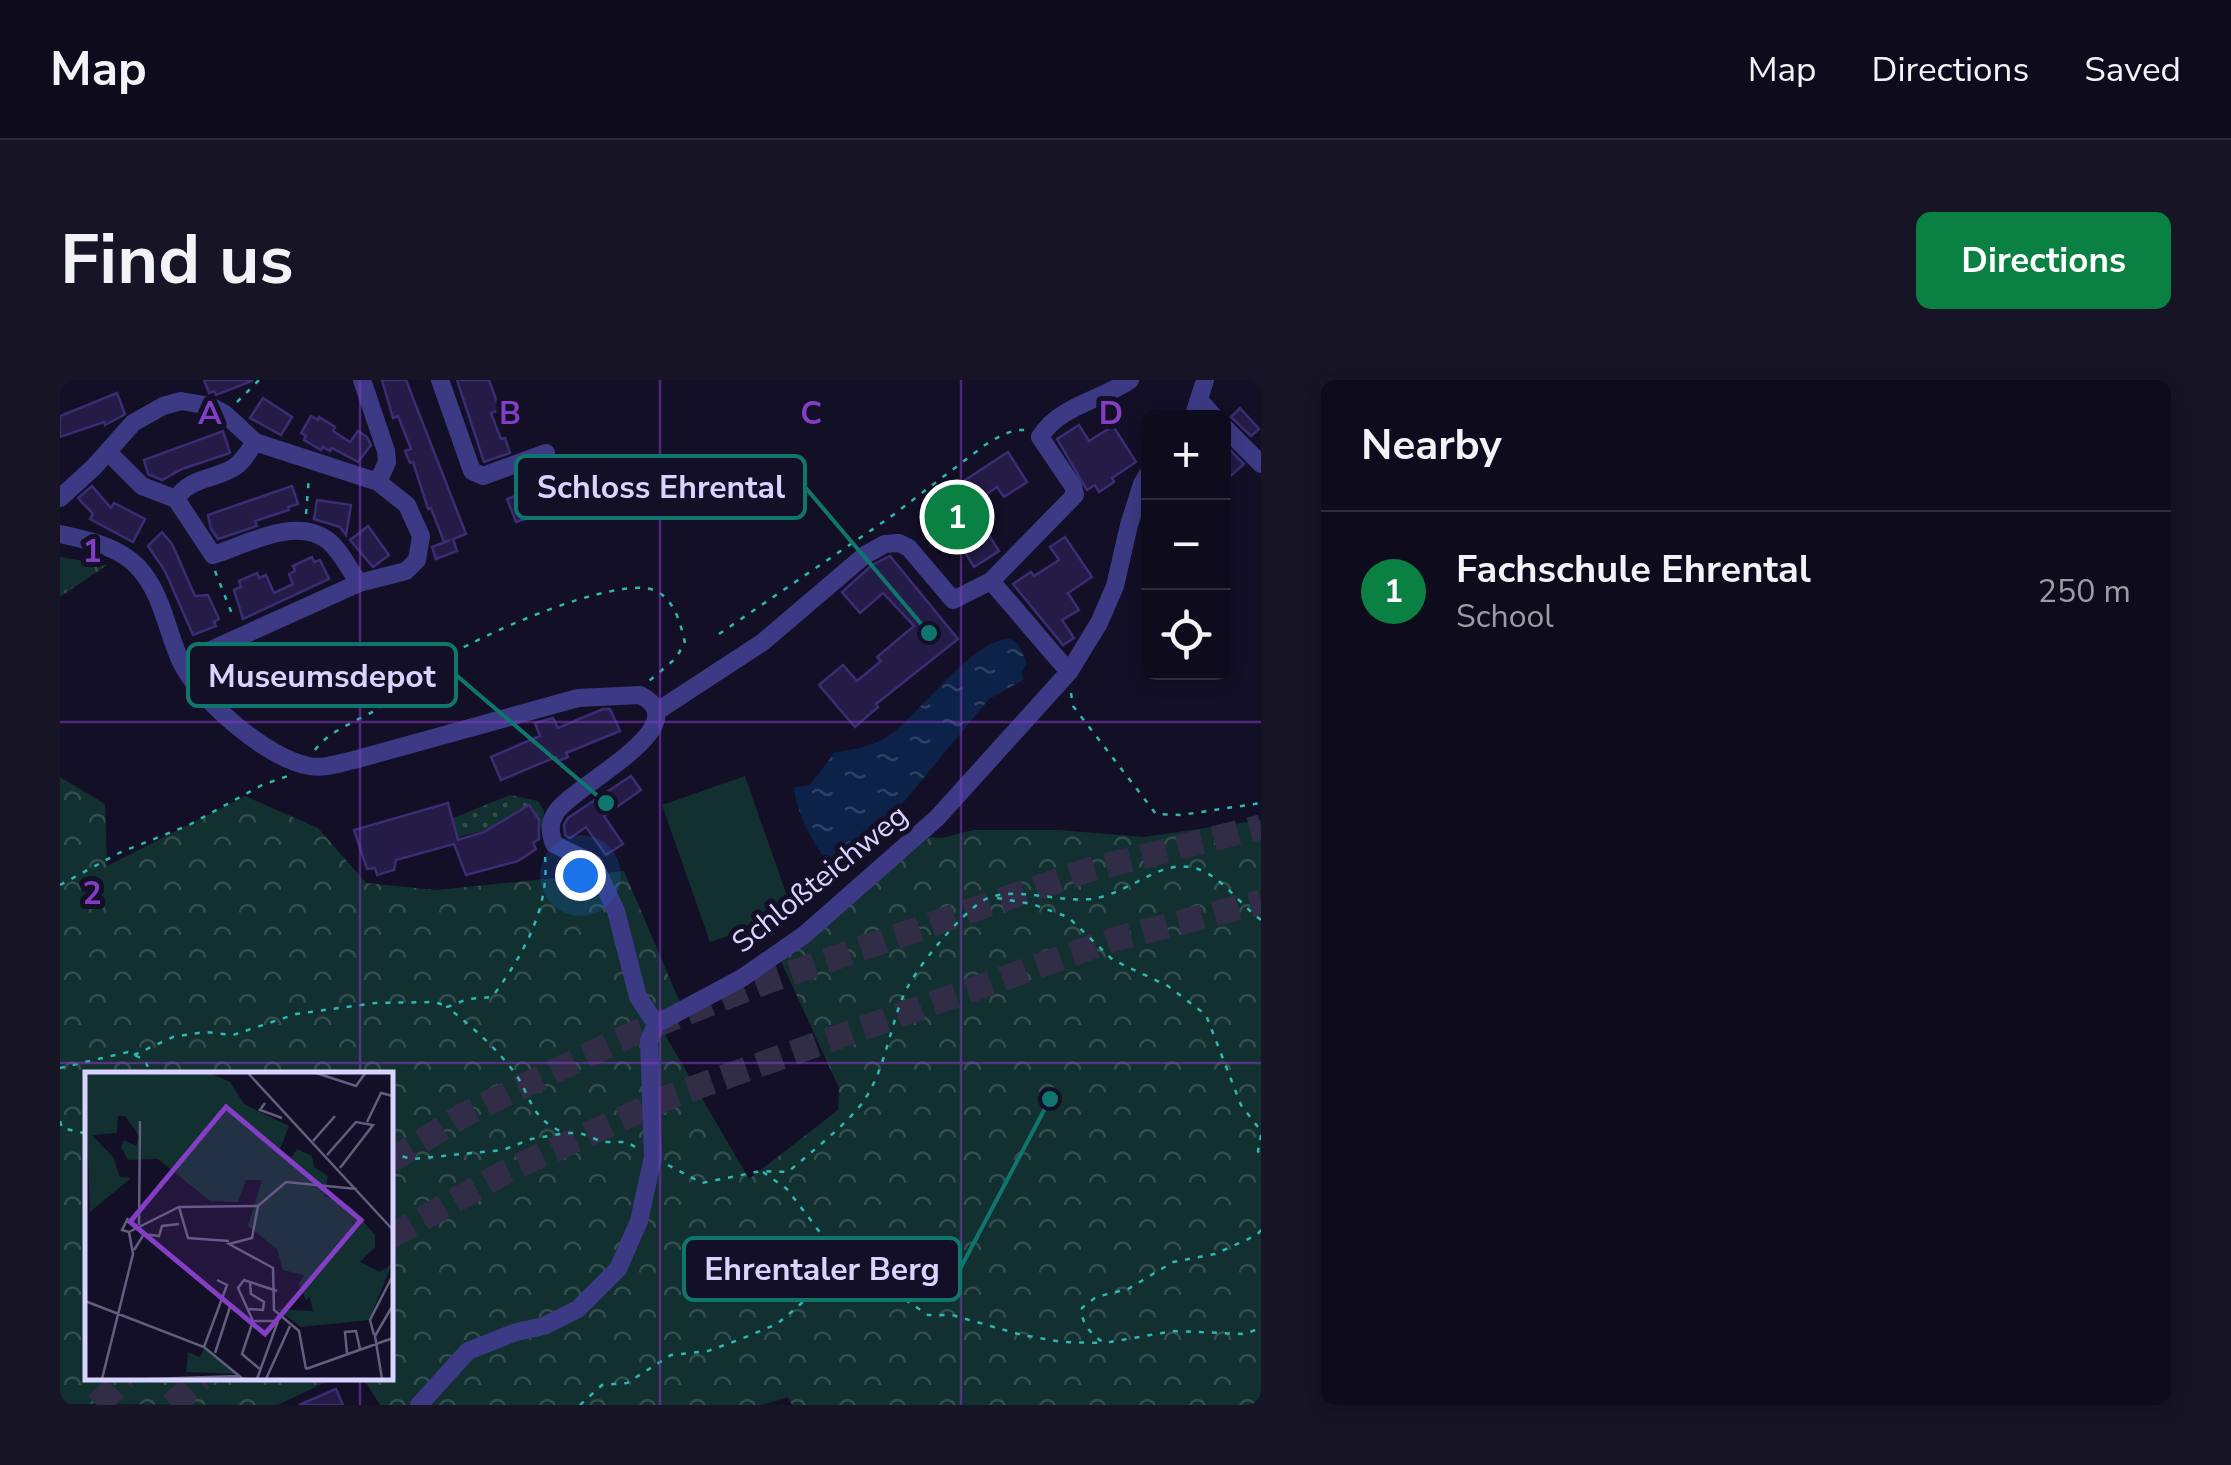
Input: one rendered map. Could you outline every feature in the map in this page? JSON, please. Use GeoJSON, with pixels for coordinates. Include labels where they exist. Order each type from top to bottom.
{"type":"FeatureCollection","features":[{"type":"Feature","properties":{"kind":"street"},"geometry":{"type":"LineString","coordinates":[[173,380],[181,401]]}},
{"type":"Feature","properties":{"kind":"street"},"geometry":{"type":"LineString","coordinates":[[362,380],[386,451],[387,462],[378,482]]}},
{"type":"Feature","properties":{"kind":"street"},"geometry":{"type":"LineString","coordinates":[[440,380],[477,475],[546,453]]}},
{"type":"Feature","properties":{"kind":"street"},"geometry":{"type":"LineString","coordinates":[[656,712],[763,642],[865,555],[885,544],[899,543],[909,548],[952,600],[992,581],[1075,495],[1040,437],[1052,422],[1130,380]]}},
{"type":"Feature","properties":{"kind":"street"},"geometry":{"type":"LineString","coordinates":[[1197,409],[1206,380]]}},
{"type":"Feature","properties":{"kind":"street"},"geometry":{"type":"LineString","coordinates":[[60,498],[133,423],[181,401],[210,406],[226,414],[255,442],[378,482],[395,493],[416,519],[420,550],[406,572],[359,583],[182,663]]}},
{"type":"Feature","properties":{"kind":"street"},"geometry":{"type":"LineString","coordinates":[[1231,434],[1261,464]]}},
{"type":"Feature","properties":{"kind":"street"},"geometry":{"type":"LineString","coordinates":[[176,499],[190,483],[232,469],[255,442]]}},
{"type":"Feature","properties":{"kind":"street"},"geometry":{"type":"LineString","coordinates":[[108,452],[142,486],[176,499],[213,555],[290,531],[305,531],[318,534],[334,546],[359,583]]}},
{"type":"Feature","properties":{"kind":"street","name":"Schloßteichweg"},"geometry":{"type":"LineString","coordinates":[[656,1024],[742,978],[804,935],[937,818],[1069,672],[1100,623],[1115,586],[1141,492]]}},
{"type":"Feature","properties":{"kind":"street"},"geometry":{"type":"LineString","coordinates":[[60,534],[115,550],[135,563],[160,602],[182,663],[215,705],[247,733],[304,765],[320,768],[354,760],[578,698],[647,698],[656,712],[658,720],[645,740],[563,803],[554,815],[550,832],[554,844],[594,864],[616,911],[638,997],[656,1024],[649,1041],[653,1157],[640,1221],[618,1269],[578,1310],[544,1326],[516,1332],[468,1351],[420,1405]]}},
{"type":"Feature","properties":{"kind":"street"},"geometry":{"type":"LineString","coordinates":[[992,581],[1069,672]]}},
{"type":"Feature","properties":{"kind":"path"},"geometry":{"type":"LineString","coordinates":[[226,414],[258,380]]}},
{"type":"Feature","properties":{"kind":"path"},"geometry":{"type":"LineString","coordinates":[[719,634],[889,518],[1000,435],[1017,429],[1040,437]]}},
{"type":"Feature","properties":{"kind":"path"},"geometry":{"type":"LineString","coordinates":[[305,531],[311,458]]}},
{"type":"Feature","properties":{"kind":"path"},"geometry":{"type":"LineString","coordinates":[[213,555],[212,562],[241,636]]}},
{"type":"Feature","properties":{"kind":"path"},"geometry":{"type":"LineString","coordinates":[[60,885],[262,785],[293,774],[322,740],[378,708],[416,683],[437,662],[464,648],[580,598],[614,588],[642,586],[659,592],[671,605],[685,643],[675,659],[628,695]]}},
{"type":"Feature","properties":{"kind":"path"},"geometry":{"type":"LineString","coordinates":[[1069,672],[1073,706],[1156,814],[1181,815],[1261,803]]}},
{"type":"Feature","properties":{"kind":"path"},"geometry":{"type":"LineString","coordinates":[[447,1007],[468,999],[492,997],[519,961],[544,895],[545,855]]}},
{"type":"Feature","properties":{"kind":"path"},"geometry":{"type":"LineString","coordinates":[[994,898],[1006,894],[1095,898],[1132,887],[1174,864],[1188,864],[1216,879],[1261,920]]}},
{"type":"Feature","properties":{"kind":"path"},"geometry":{"type":"LineString","coordinates":[[392,1153],[412,1159],[503,1150],[530,1139],[580,1134],[603,1142],[627,1142],[702,1183],[762,1171],[788,1172],[864,1102],[882,1066],[903,994],[961,920],[986,898],[994,898],[1032,904],[1068,917],[1113,960],[1168,986],[1206,1015],[1241,1105],[1261,1133],[1261,1160]]}},
{"type":"Feature","properties":{"kind":"path"},"geometry":{"type":"LineString","coordinates":[[134,1055],[173,1036],[205,1032],[234,1035],[296,1014],[375,1003],[435,1002],[484,1036],[515,1072],[536,1115],[566,1134]]}},
{"type":"Feature","properties":{"kind":"path"},"geometry":{"type":"LineString","coordinates":[[60,1068],[128,1052],[145,1060],[150,1072]]}},
{"type":"Feature","properties":{"kind":"path"},"geometry":{"type":"LineString","coordinates":[[60,1121],[62,1128],[85,1133]]}},
{"type":"Feature","properties":{"kind":"path"},"geometry":{"type":"LineString","coordinates":[[762,1171],[787,1189],[847,1268],[888,1288],[928,1315],[952,1315],[1062,1342],[1104,1343],[1174,1331],[1244,1334],[1261,1328]]}},
{"type":"Feature","properties":{"kind":"path"},"geometry":{"type":"LineString","coordinates":[[1104,1343],[1081,1315],[1088,1302],[1128,1289],[1173,1262],[1216,1254],[1261,1230]]}},
{"type":"Feature","properties":{"kind":"path"},"geometry":{"type":"LineString","coordinates":[[580,1405],[602,1385],[626,1384],[671,1355],[708,1350],[777,1324],[803,1302],[834,1291],[847,1268]]}},
{"type":"Feature","properties":{"kind":"green space"},"geometry":{"type":"Polygon","coordinates":[[[60,557],[107,565],[60,597],[60,557]]]}},
{"type":"Feature","properties":{"kind":"green space"},"geometry":{"type":"Polygon","coordinates":[[[745,776],[793,913],[710,942],[662,805],[745,776]]]}},
{"type":"Feature","properties":{"kind":"green space"},"geometry":{"type":"Polygon","coordinates":[[[60,777],[105,804],[107,866],[245,796],[318,828],[366,883],[437,890],[624,871],[681,1005],[664,1033],[749,1179],[838,1110],[839,1088],[781,961],[930,837],[973,830],[1059,830],[1143,837],[1261,820],[1261,1405],[792,1405],[788,1397],[762,1405],[380,1405],[364,1380],[392,1380],[392,1072],[85,1072],[85,1380],[330,1380],[278,1405],[60,1404],[60,777]]]}},
{"type":"Feature","properties":{"kind":"green space"},"geometry":{"type":"Polygon","coordinates":[[[510,795],[538,801],[544,811],[542,830],[529,804],[486,830],[458,837],[451,819],[510,795]]]}},
{"type":"Feature","properties":{"kind":"water"},"geometry":{"type":"Polygon","coordinates":[[[1010,638],[1018,644],[1027,663],[1023,680],[989,699],[878,833],[833,868],[808,831],[794,787],[810,785],[835,752],[863,747],[888,736],[963,664],[994,642],[1010,638]]]}},
{"type":"Feature","properties":{"kind":"building"},"geometry":{"type":"Polygon","coordinates":[[[204,380],[252,381],[216,395],[214,391],[209,393],[204,380]]]}},
{"type":"Feature","properties":{"kind":"building"},"geometry":{"type":"Polygon","coordinates":[[[382,380],[406,380],[466,534],[453,539],[457,551],[436,559],[432,547],[450,540],[444,542],[431,508],[428,509],[413,462],[410,463],[405,451],[411,449],[398,416],[393,418],[382,380]]]}},
{"type":"Feature","properties":{"kind":"building"},"geometry":{"type":"Polygon","coordinates":[[[457,380],[489,380],[500,410],[491,413],[510,453],[484,462],[457,380]]]}},
{"type":"Feature","properties":{"kind":"building"},"geometry":{"type":"Polygon","coordinates":[[[117,393],[125,414],[105,425],[104,422],[60,437],[60,416],[117,393]]]}},
{"type":"Feature","properties":{"kind":"building"},"geometry":{"type":"Polygon","coordinates":[[[263,398],[292,417],[281,435],[250,418],[263,398]]]}},
{"type":"Feature","properties":{"kind":"building"},"geometry":{"type":"Polygon","coordinates":[[[1240,408],[1259,429],[1251,436],[1231,417],[1240,408]]]}},
{"type":"Feature","properties":{"kind":"building"},"geometry":{"type":"Polygon","coordinates":[[[311,416],[335,427],[333,431],[350,442],[358,431],[371,445],[358,462],[332,448],[321,450],[304,440],[306,436],[301,433],[311,416]]]}},
{"type":"Feature","properties":{"kind":"building"},"geometry":{"type":"Polygon","coordinates":[[[1079,425],[1089,441],[1113,426],[1136,462],[1099,492],[1095,485],[1087,490],[1057,439],[1079,425]]]}},
{"type":"Feature","properties":{"kind":"building"},"geometry":{"type":"Polygon","coordinates":[[[223,431],[230,453],[162,480],[148,474],[144,460],[223,431]]]}},
{"type":"Feature","properties":{"kind":"building"},"geometry":{"type":"Polygon","coordinates":[[[1231,451],[1244,464],[1231,476],[1231,451]]]}},
{"type":"Feature","properties":{"kind":"building"},"geometry":{"type":"Polygon","coordinates":[[[1008,452],[1027,482],[1004,497],[997,487],[970,505],[999,551],[974,567],[950,528],[946,531],[926,500],[953,482],[956,486],[1008,452]]]}},
{"type":"Feature","properties":{"kind":"building"},"geometry":{"type":"Polygon","coordinates":[[[92,486],[111,508],[114,503],[145,519],[133,542],[90,519],[93,514],[78,498],[92,486]]]}},
{"type":"Feature","properties":{"kind":"building"},"geometry":{"type":"Polygon","coordinates":[[[292,486],[298,504],[288,507],[289,510],[218,539],[211,529],[208,515],[292,486]]]}},
{"type":"Feature","properties":{"kind":"building"},"geometry":{"type":"Polygon","coordinates":[[[527,492],[535,516],[516,522],[507,499],[527,492]]]}},
{"type":"Feature","properties":{"kind":"building"},"geometry":{"type":"Polygon","coordinates":[[[317,500],[351,505],[346,535],[340,527],[314,519],[317,500]]]}},
{"type":"Feature","properties":{"kind":"building"},"geometry":{"type":"Polygon","coordinates":[[[368,526],[389,555],[373,567],[350,540],[368,526]]]}},
{"type":"Feature","properties":{"kind":"building"},"geometry":{"type":"Polygon","coordinates":[[[162,532],[172,544],[195,596],[208,595],[219,619],[214,622],[216,626],[193,635],[165,571],[148,546],[162,532]]]}},
{"type":"Feature","properties":{"kind":"building"},"geometry":{"type":"Polygon","coordinates":[[[1065,537],[1092,577],[1068,593],[1079,610],[1062,620],[1074,638],[1063,645],[1013,584],[1059,560],[1050,547],[1065,537]]]}},
{"type":"Feature","properties":{"kind":"building"},"geometry":{"type":"Polygon","coordinates":[[[890,556],[958,639],[876,704],[878,707],[855,727],[819,685],[843,665],[857,681],[881,661],[877,657],[914,626],[883,593],[860,613],[842,592],[872,565],[890,556]]]}},
{"type":"Feature","properties":{"kind":"building"},"geometry":{"type":"Polygon","coordinates":[[[312,557],[314,562],[320,560],[329,579],[243,619],[234,590],[241,587],[239,581],[257,573],[259,578],[266,575],[274,593],[293,584],[289,574],[295,571],[293,566],[312,557]]]}},
{"type":"Feature","properties":{"kind":"building"},"geometry":{"type":"Polygon","coordinates":[[[610,709],[620,731],[566,753],[568,757],[558,761],[556,757],[501,780],[491,757],[540,736],[535,723],[553,718],[558,728],[610,709]]]}},
{"type":"Feature","properties":{"kind":"building"},"geometry":{"type":"Polygon","coordinates":[[[631,776],[641,790],[604,816],[623,844],[606,855],[586,827],[570,838],[565,835],[568,818],[631,776]]]}},
{"type":"Feature","properties":{"kind":"building"},"geometry":{"type":"Polygon","coordinates":[[[448,803],[458,840],[484,832],[529,805],[539,820],[539,839],[533,843],[536,849],[518,861],[466,875],[454,844],[396,860],[394,870],[377,875],[375,868],[367,869],[354,830],[448,803]]]}},
{"type":"Feature","properties":{"kind":"building"},"geometry":{"type":"Polygon","coordinates":[[[336,1389],[343,1405],[299,1405],[336,1389]]]}},
{"type":"Feature","properties":{"kind":"tunnel"},"geometry":{"type":"LineString","coordinates":[[392,1160],[465,1114],[630,1035],[768,981],[1088,870],[1261,827]]}},
{"type":"Feature","properties":{"kind":"tunnel"},"geometry":{"type":"LineString","coordinates":[[392,1236],[507,1171],[674,1095],[1112,940],[1261,902]]}},
{"type":"Feature","properties":{"kind":"tunnel"},"geometry":{"type":"LineString","coordinates":[[97,1405],[123,1380]]}},
{"type":"Feature","properties":{"kind":"tunnel"},"geometry":{"type":"LineString","coordinates":[[171,1405],[200,1380]]}},
{"type":"Feature","properties":{"kind":"place","name":"Fachschule Ehrental"},"geometry":{"type":"Point","coordinates":[957,517]}},
{"type":"Feature","properties":{"kind":"place","name":"Schloss Ehrental"},"geometry":{"type":"Point","coordinates":[929,633]}},
{"type":"Feature","properties":{"kind":"place","name":"Museumsdepot"},"geometry":{"type":"Point","coordinates":[606,803]}},
{"type":"Feature","properties":{"kind":"place","name":"Ehrentaler Berg"},"geometry":{"type":"Point","coordinates":[1050,1099]}}]}
